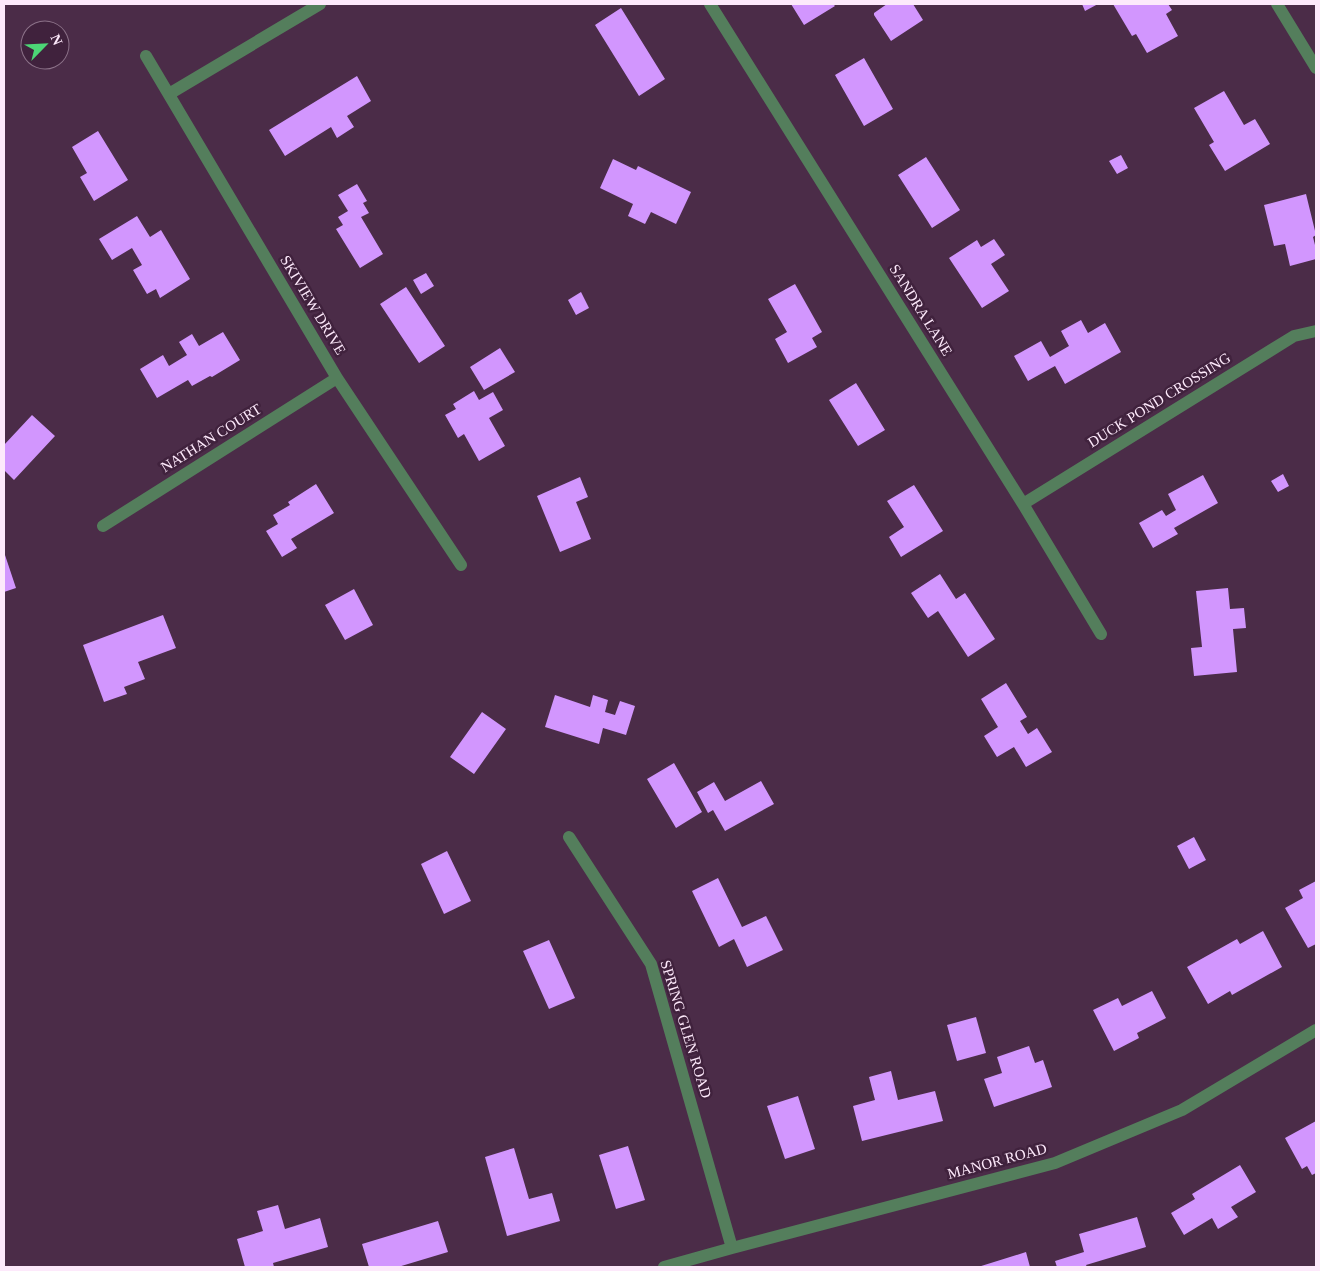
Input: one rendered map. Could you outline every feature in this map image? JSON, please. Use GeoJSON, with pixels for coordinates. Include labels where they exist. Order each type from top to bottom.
{"type":"FeatureCollection","features":[{"type":"Feature","properties":{"kind":"street"},"geometry":{"type":"LineString","coordinates":[[168,94],[320,4]]}},
{"type":"Feature","properties":{"kind":"street","name":"SANDRA LANE"},"geometry":{"type":"LineString","coordinates":[[710,4],[1023,504],[1101,634]]}},
{"type":"Feature","properties":{"kind":"street"},"geometry":{"type":"LineString","coordinates":[[1277,4],[1316,68]]}},
{"type":"Feature","properties":{"kind":"street","name":"SKIVIEW DRIVE"},"geometry":{"type":"LineString","coordinates":[[146,56],[338,378],[461,565]]}},
{"type":"Feature","properties":{"kind":"street","name":"DUCK POND CROSSING"},"geometry":{"type":"LineString","coordinates":[[1023,504],[1294,336],[1316,331]]}},
{"type":"Feature","properties":{"kind":"street","name":"NATHAN COURT"},"geometry":{"type":"LineString","coordinates":[[103,526],[338,378]]}},
{"type":"Feature","properties":{"kind":"street","name":"SPRING GLEN ROAD"},"geometry":{"type":"LineString","coordinates":[[569,837],[651,964],[732,1248]]}},
{"type":"Feature","properties":{"kind":"street","name":"MANOR ROAD"},"geometry":{"type":"LineString","coordinates":[[664,1267],[1055,1163],[1182,1110],[1316,1030]]}},
{"type":"Feature","properties":{"kind":"building"},"geometry":{"type":"Polygon","coordinates":[[[791,4],[833,4],[835,6],[804,25],[791,4]]]}},
{"type":"Feature","properties":{"kind":"building"},"geometry":{"type":"Polygon","coordinates":[[[887,4],[913,4],[923,20],[891,41],[874,15],[874,13],[887,4]]]}},
{"type":"Feature","properties":{"kind":"building"},"geometry":{"type":"Polygon","coordinates":[[[1082,4],[1098,4],[1085,11],[1082,4]]]}},
{"type":"Feature","properties":{"kind":"building"},"geometry":{"type":"Polygon","coordinates":[[[1113,4],[1168,4],[1172,10],[1166,14],[1178,36],[1147,53],[1136,34],[1132,36],[1113,4]]]}},
{"type":"Feature","properties":{"kind":"building"},"geometry":{"type":"Polygon","coordinates":[[[621,8],[665,79],[639,96],[595,25],[621,8]]]}},
{"type":"Feature","properties":{"kind":"building"},"geometry":{"type":"Polygon","coordinates":[[[864,58],[893,109],[864,126],[835,75],[864,58]]]}},
{"type":"Feature","properties":{"kind":"building"},"geometry":{"type":"Polygon","coordinates":[[[357,76],[371,101],[347,116],[354,127],[337,138],[331,127],[285,156],[269,130],[357,76]]]}},
{"type":"Feature","properties":{"kind":"building"},"geometry":{"type":"Polygon","coordinates":[[[1224,91],[1244,125],[1255,119],[1270,144],[1225,171],[1209,145],[1214,142],[1194,108],[1224,91]]]}},
{"type":"Feature","properties":{"kind":"building"},"geometry":{"type":"Polygon","coordinates":[[[98,131],[128,180],[94,201],[80,177],[87,173],[72,147],[98,131]]]}},
{"type":"Feature","properties":{"kind":"building"},"geometry":{"type":"Polygon","coordinates":[[[1121,155],[1128,168],[1117,174],[1109,161],[1121,155]]]}},
{"type":"Feature","properties":{"kind":"building"},"geometry":{"type":"Polygon","coordinates":[[[926,157],[960,210],[932,228],[898,175],[926,157]]]}},
{"type":"Feature","properties":{"kind":"building"},"geometry":{"type":"Polygon","coordinates":[[[613,159],[636,170],[638,166],[691,192],[676,224],[651,212],[645,224],[628,216],[633,204],[600,188],[613,159]]]}},
{"type":"Feature","properties":{"kind":"building"},"geometry":{"type":"Polygon","coordinates":[[[357,184],[367,201],[363,203],[369,213],[361,217],[383,254],[360,268],[336,229],[343,225],[338,217],[348,211],[338,195],[357,184]]]}},
{"type":"Feature","properties":{"kind":"building"},"geometry":{"type":"Polygon","coordinates":[[[1306,194],[1316,235],[1313,237],[1316,259],[1290,266],[1285,244],[1274,246],[1264,205],[1306,194]]]}},
{"type":"Feature","properties":{"kind":"building"},"geometry":{"type":"Polygon","coordinates":[[[137,216],[150,237],[161,230],[190,279],[160,298],[156,289],[147,294],[133,270],[142,265],[132,248],[112,260],[99,239],[137,216]]]}},
{"type":"Feature","properties":{"kind":"building"},"geometry":{"type":"Polygon","coordinates":[[[994,239],[1005,255],[991,264],[1009,291],[982,308],[949,258],[977,240],[981,247],[994,239]]]}},
{"type":"Feature","properties":{"kind":"building"},"geometry":{"type":"Polygon","coordinates":[[[426,273],[434,286],[421,294],[413,280],[426,273]]]}},
{"type":"Feature","properties":{"kind":"building"},"geometry":{"type":"Polygon","coordinates":[[[795,284],[822,332],[812,338],[817,347],[788,363],[775,339],[787,332],[768,299],[795,284]]]}},
{"type":"Feature","properties":{"kind":"building"},"geometry":{"type":"Polygon","coordinates":[[[406,287],[445,346],[419,363],[380,304],[406,287]]]}},
{"type":"Feature","properties":{"kind":"building"},"geometry":{"type":"Polygon","coordinates":[[[581,292],[589,308],[576,315],[568,300],[581,292]]]}},
{"type":"Feature","properties":{"kind":"building"},"geometry":{"type":"Polygon","coordinates":[[[1081,320],[1088,333],[1105,323],[1121,352],[1065,384],[1055,366],[1028,381],[1014,356],[1041,341],[1050,357],[1069,346],[1061,331],[1081,320]]]}},
{"type":"Feature","properties":{"kind":"building"},"geometry":{"type":"Polygon","coordinates":[[[223,332],[240,360],[212,377],[210,376],[192,386],[188,380],[157,398],[140,369],[163,355],[169,366],[187,355],[179,342],[192,334],[199,346],[223,332]]]}},
{"type":"Feature","properties":{"kind":"building"},"geometry":{"type":"Polygon","coordinates":[[[500,348],[515,372],[484,390],[470,367],[500,348]]]}},
{"type":"Feature","properties":{"kind":"building"},"geometry":{"type":"Polygon","coordinates":[[[856,383],[885,430],[858,446],[829,400],[856,383]]]}},
{"type":"Feature","properties":{"kind":"building"},"geometry":{"type":"Polygon","coordinates":[[[474,391],[479,400],[493,392],[503,410],[489,418],[505,446],[479,461],[464,434],[458,438],[445,415],[456,409],[453,404],[474,391]]]}},
{"type":"Feature","properties":{"kind":"building"},"geometry":{"type":"Polygon","coordinates":[[[32,415],[55,436],[14,480],[4,470],[4,445],[32,415]]]}},
{"type":"Feature","properties":{"kind":"building"},"geometry":{"type":"Polygon","coordinates":[[[1283,474],[1289,486],[1278,492],[1271,481],[1283,474]]]}},
{"type":"Feature","properties":{"kind":"building"},"geometry":{"type":"Polygon","coordinates":[[[1203,475],[1218,503],[1174,528],[1178,534],[1153,548],[1139,523],[1162,510],[1166,516],[1176,510],[1168,494],[1203,475]]]}},
{"type":"Feature","properties":{"kind":"building"},"geometry":{"type":"Polygon","coordinates":[[[580,477],[588,497],[576,502],[591,539],[560,552],[537,496],[580,477]]]}},
{"type":"Feature","properties":{"kind":"building"},"geometry":{"type":"Polygon","coordinates":[[[316,484],[334,513],[291,539],[297,548],[282,557],[266,531],[278,524],[273,515],[290,505],[288,502],[316,484]]]}},
{"type":"Feature","properties":{"kind":"building"},"geometry":{"type":"Polygon","coordinates":[[[914,485],[943,531],[901,557],[889,537],[904,527],[887,501],[914,485]]]}},
{"type":"Feature","properties":{"kind":"building"},"geometry":{"type":"Polygon","coordinates":[[[4,552],[16,588],[4,592],[4,552]]]}},
{"type":"Feature","properties":{"kind":"building"},"geometry":{"type":"Polygon","coordinates":[[[940,574],[956,599],[965,593],[995,639],[968,657],[938,611],[928,618],[911,593],[940,574]]]}},
{"type":"Feature","properties":{"kind":"building"},"geometry":{"type":"Polygon","coordinates":[[[1228,588],[1230,609],[1244,608],[1246,628],[1233,629],[1237,672],[1194,676],[1191,648],[1202,647],[1196,591],[1228,588]]]}},
{"type":"Feature","properties":{"kind":"building"},"geometry":{"type":"Polygon","coordinates":[[[354,589],[373,625],[345,640],[325,605],[354,589]]]}},
{"type":"Feature","properties":{"kind":"building"},"geometry":{"type":"Polygon","coordinates":[[[163,615],[176,648],[138,662],[145,679],[124,687],[127,694],[104,702],[83,645],[163,615]]]}},
{"type":"Feature","properties":{"kind":"building"},"geometry":{"type":"Polygon","coordinates":[[[1006,683],[1027,717],[1020,721],[1028,734],[1037,728],[1052,752],[1026,767],[1014,747],[997,757],[984,736],[998,727],[981,699],[1006,683]]]}},
{"type":"Feature","properties":{"kind":"building"},"geometry":{"type":"Polygon","coordinates":[[[555,695],[590,707],[593,695],[608,700],[605,712],[615,715],[620,701],[635,706],[626,735],[603,728],[599,744],[545,727],[555,695]]]}},
{"type":"Feature","properties":{"kind":"building"},"geometry":{"type":"Polygon","coordinates":[[[482,712],[506,729],[474,774],[450,757],[482,712]]]}},
{"type":"Feature","properties":{"kind":"building"},"geometry":{"type":"Polygon","coordinates":[[[674,763],[702,812],[676,828],[647,779],[674,763]]]}},
{"type":"Feature","properties":{"kind":"building"},"geometry":{"type":"Polygon","coordinates":[[[761,781],[774,804],[725,831],[713,810],[708,813],[697,792],[714,782],[725,801],[761,781]]]}},
{"type":"Feature","properties":{"kind":"building"},"geometry":{"type":"Polygon","coordinates":[[[1194,837],[1206,860],[1189,869],[1177,846],[1194,837]]]}},
{"type":"Feature","properties":{"kind":"building"},"geometry":{"type":"Polygon","coordinates":[[[447,851],[471,901],[444,914],[421,864],[447,851]]]}},
{"type":"Feature","properties":{"kind":"building"},"geometry":{"type":"Polygon","coordinates":[[[718,878],[742,927],[766,916],[783,950],[747,967],[734,939],[719,947],[692,891],[718,878]]]}},
{"type":"Feature","properties":{"kind":"building"},"geometry":{"type":"Polygon","coordinates":[[[1316,881],[1316,944],[1308,948],[1285,908],[1303,898],[1299,890],[1316,881]]]}},
{"type":"Feature","properties":{"kind":"building"},"geometry":{"type":"Polygon","coordinates":[[[1263,931],[1282,967],[1232,995],[1230,991],[1208,1004],[1187,967],[1237,939],[1240,944],[1263,931]]]}},
{"type":"Feature","properties":{"kind":"building"},"geometry":{"type":"Polygon","coordinates":[[[549,940],[575,998],[549,1009],[523,951],[549,940]]]}},
{"type":"Feature","properties":{"kind":"building"},"geometry":{"type":"Polygon","coordinates":[[[1152,991],[1166,1018],[1137,1033],[1139,1038],[1114,1051],[1093,1010],[1118,998],[1122,1006],[1152,991]]]}},
{"type":"Feature","properties":{"kind":"building"},"geometry":{"type":"Polygon","coordinates":[[[976,1017],[986,1053],[957,1061],[947,1025],[976,1017]]]}},
{"type":"Feature","properties":{"kind":"building"},"geometry":{"type":"Polygon","coordinates":[[[1029,1046],[1035,1063],[1043,1060],[1052,1087],[994,1107],[984,1079],[1002,1073],[997,1057],[1029,1046]]]}},
{"type":"Feature","properties":{"kind":"building"},"geometry":{"type":"Polygon","coordinates":[[[891,1071],[898,1100],[935,1091],[943,1121],[862,1141],[853,1106],[875,1100],[869,1077],[891,1071]]]}},
{"type":"Feature","properties":{"kind":"building"},"geometry":{"type":"Polygon","coordinates":[[[798,1096],[815,1149],[785,1159],[767,1106],[798,1096]]]}},
{"type":"Feature","properties":{"kind":"building"},"geometry":{"type":"Polygon","coordinates":[[[1316,1121],[1316,1173],[1312,1175],[1307,1166],[1302,1169],[1285,1138],[1316,1121]]]}},
{"type":"Feature","properties":{"kind":"building"},"geometry":{"type":"Polygon","coordinates":[[[628,1146],[645,1200],[616,1209],[599,1155],[628,1146]]]}},
{"type":"Feature","properties":{"kind":"building"},"geometry":{"type":"Polygon","coordinates":[[[514,1148],[529,1199],[552,1193],[560,1221],[507,1236],[485,1157],[514,1148]]]}},
{"type":"Feature","properties":{"kind":"building"},"geometry":{"type":"Polygon","coordinates":[[[1240,1165],[1256,1192],[1231,1207],[1238,1217],[1218,1229],[1212,1218],[1184,1235],[1171,1213],[1195,1199],[1192,1194],[1240,1165]]]}},
{"type":"Feature","properties":{"kind":"building"},"geometry":{"type":"Polygon","coordinates":[[[278,1205],[285,1229],[320,1218],[328,1247],[273,1263],[274,1267],[245,1267],[237,1239],[263,1231],[257,1211],[278,1205]]]}},
{"type":"Feature","properties":{"kind":"building"},"geometry":{"type":"Polygon","coordinates":[[[1137,1217],[1146,1247],[1086,1265],[1087,1267],[1057,1267],[1055,1261],[1084,1252],[1079,1234],[1137,1217]]]}},
{"type":"Feature","properties":{"kind":"building"},"geometry":{"type":"Polygon","coordinates":[[[438,1221],[448,1252],[398,1267],[369,1267],[362,1244],[438,1221]]]}},
{"type":"Feature","properties":{"kind":"building"},"geometry":{"type":"Polygon","coordinates":[[[1026,1252],[1030,1267],[978,1267],[1026,1252]]]}}]}
